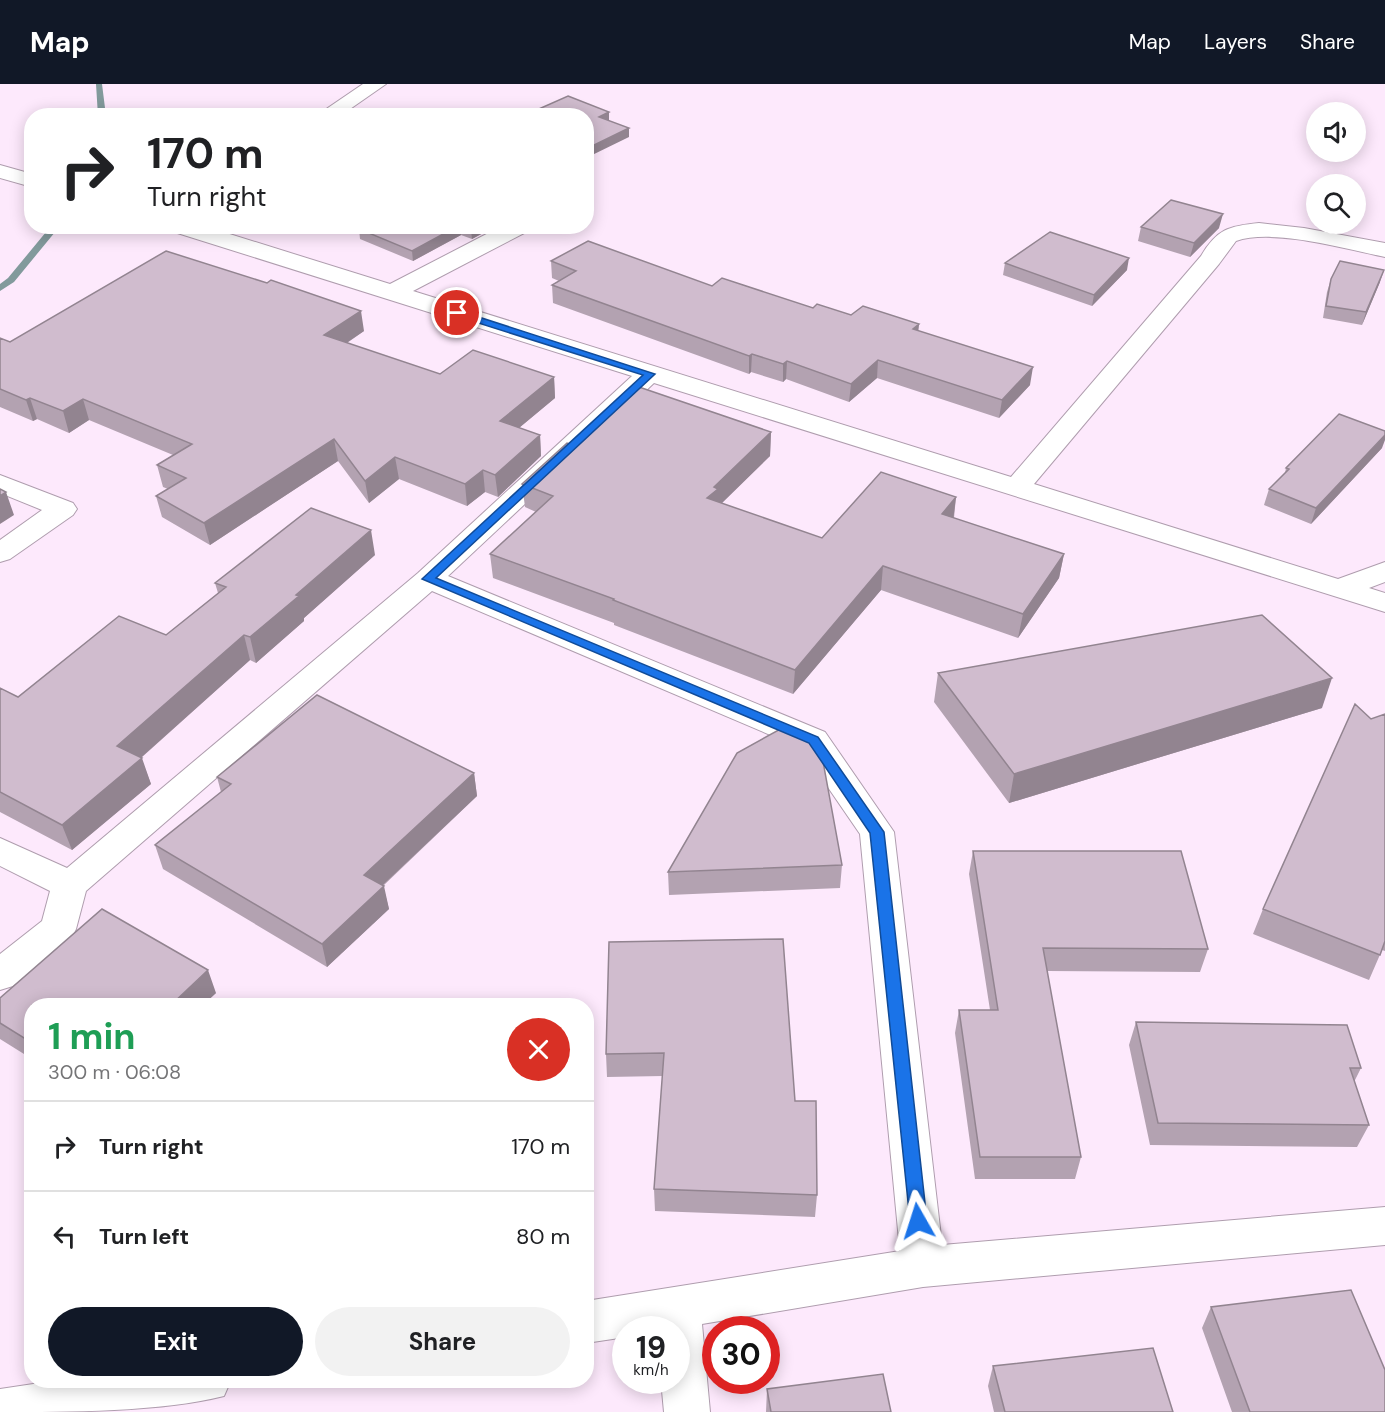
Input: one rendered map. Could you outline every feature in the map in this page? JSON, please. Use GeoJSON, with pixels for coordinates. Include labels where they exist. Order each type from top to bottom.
{"type":"FeatureCollection","features":[{"type":"Feature","properties":{"kind":"street"},"geometry":{"type":"LineString","coordinates":[[338,108],[376,84]]}},
{"type":"Feature","properties":{"kind":"street"},"geometry":{"type":"LineString","coordinates":[[0,171],[24,178]]}},
{"type":"Feature","properties":{"kind":"street"},"geometry":{"type":"LineString","coordinates":[[1016,488],[1211,258],[1226,237],[1236,233],[1259,230],[1385,249]]}},
{"type":"Feature","properties":{"kind":"street"},"geometry":{"type":"LineString","coordinates":[[204,234],[1385,603]]}},
{"type":"Feature","properties":{"kind":"street"},"geometry":{"type":"LineString","coordinates":[[392,293],[505,234]]}},
{"type":"Feature","properties":{"kind":"street"},"geometry":{"type":"LineString","coordinates":[[0,975],[57,929],[70,885],[428,579],[650,374]]}},
{"type":"Feature","properties":{"kind":"street"},"geometry":{"type":"LineString","coordinates":[[0,483],[63,509],[0,553]]}},
{"type":"Feature","properties":{"kind":"street"},"geometry":{"type":"LineString","coordinates":[[1339,588],[1385,571]]}},
{"type":"Feature","properties":{"kind":"street"},"geometry":{"type":"LineString","coordinates":[[428,579],[813,740],[877,832],[923,1267]]}},
{"type":"Feature","properties":{"kind":"street"},"geometry":{"type":"LineString","coordinates":[[0,851],[70,885]]}},
{"type":"Feature","properties":{"kind":"street"},"geometry":{"type":"LineString","coordinates":[[594,1321],[923,1267],[1385,1226]]}},
{"type":"Feature","properties":{"kind":"street"},"geometry":{"type":"LineString","coordinates":[[678,1308],[687,1412]]}},
{"type":"Feature","properties":{"kind":"street"},"geometry":{"type":"LineString","coordinates":[[0,1412],[156,1388]]}},
{"type":"Feature","properties":{"kind":"building"},"geometry":{"type":"Polygon","coordinates":[[[568,96],[609,112],[599,117],[629,128],[594,145],[594,108],[541,108],[568,96]]]}},
{"type":"Feature","properties":{"kind":"building"},"geometry":{"type":"Polygon","coordinates":[[[1171,200],[1223,214],[1194,243],[1141,227],[1171,200]]]}},
{"type":"Feature","properties":{"kind":"building"},"geometry":{"type":"Polygon","coordinates":[[[1050,232],[1129,258],[1094,295],[1005,263],[1050,232]]]}},
{"type":"Feature","properties":{"kind":"building"},"geometry":{"type":"Polygon","coordinates":[[[371,234],[443,234],[412,251],[371,234]]]}},
{"type":"Feature","properties":{"kind":"building"},"geometry":{"type":"Polygon","coordinates":[[[588,241],[712,286],[722,278],[813,308],[817,304],[851,315],[863,306],[919,324],[913,329],[1033,367],[1002,400],[878,360],[851,384],[787,361],[783,364],[752,354],[749,356],[552,285],[576,271],[551,261],[588,241]]]}},
{"type":"Feature","properties":{"kind":"building"},"geometry":{"type":"Polygon","coordinates":[[[166,251],[267,283],[271,280],[361,311],[324,335],[440,374],[473,350],[554,377],[500,421],[540,435],[495,475],[483,470],[465,484],[395,457],[365,481],[334,439],[204,523],[156,496],[186,478],[157,465],[192,444],[83,399],[63,411],[30,398],[26,400],[0,389],[0,338],[10,342],[166,251]]]}},
{"type":"Feature","properties":{"kind":"building"},"geometry":{"type":"Polygon","coordinates":[[[1340,261],[1384,270],[1366,312],[1326,306],[1331,279],[1340,261]]]}},
{"type":"Feature","properties":{"kind":"building"},"geometry":{"type":"Polygon","coordinates":[[[639,387],[771,432],[714,487],[718,489],[707,498],[822,538],[881,472],[956,497],[942,514],[1064,554],[1023,614],[883,566],[795,670],[614,599],[490,554],[553,496],[522,484],[567,443],[570,444],[639,387]]]}},
{"type":"Feature","properties":{"kind":"building"},"geometry":{"type":"Polygon","coordinates":[[[1339,414],[1385,431],[1385,435],[1316,508],[1269,489],[1289,469],[1286,468],[1339,414]]]}},
{"type":"Feature","properties":{"kind":"building"},"geometry":{"type":"Polygon","coordinates":[[[311,508],[371,530],[296,595],[299,596],[250,637],[244,635],[117,746],[142,758],[62,825],[0,792],[0,688],[18,697],[119,616],[166,635],[226,587],[215,583],[311,508]]]}},
{"type":"Feature","properties":{"kind":"building"},"geometry":{"type":"Polygon","coordinates":[[[1262,615],[1332,678],[1014,774],[938,673],[1262,615]]]}},
{"type":"Feature","properties":{"kind":"building"},"geometry":{"type":"Polygon","coordinates":[[[317,695],[474,773],[364,875],[384,886],[322,944],[155,845],[231,784],[217,777],[317,695]]]}},
{"type":"Feature","properties":{"kind":"building"},"geometry":{"type":"Polygon","coordinates":[[[1355,704],[1371,719],[1385,714],[1385,941],[1380,955],[1263,909],[1355,704]]]}},
{"type":"Feature","properties":{"kind":"building"},"geometry":{"type":"Polygon","coordinates":[[[784,727],[805,733],[822,756],[842,865],[668,872],[737,753],[784,727]]]}},
{"type":"Feature","properties":{"kind":"building"},"geometry":{"type":"Polygon","coordinates":[[[973,851],[1181,851],[1208,949],[1043,948],[1081,1157],[980,1157],[959,1010],[998,1010],[973,851]]]}},
{"type":"Feature","properties":{"kind":"building"},"geometry":{"type":"Polygon","coordinates":[[[102,909],[208,970],[178,998],[24,998],[24,1038],[0,1023],[0,998],[102,909]]]}},
{"type":"Feature","properties":{"kind":"building"},"geometry":{"type":"Polygon","coordinates":[[[783,939],[795,1101],[816,1101],[817,1195],[654,1189],[664,1053],[606,1054],[609,942],[783,939]]]}},
{"type":"Feature","properties":{"kind":"building"},"geometry":{"type":"Polygon","coordinates":[[[1136,1022],[1347,1025],[1361,1068],[1350,1068],[1369,1125],[1158,1123],[1136,1022]]]}},
{"type":"Feature","properties":{"kind":"building"},"geometry":{"type":"Polygon","coordinates":[[[1351,1290],[1385,1370],[1385,1412],[1250,1412],[1211,1307],[1351,1290]]]}},
{"type":"Feature","properties":{"kind":"building"},"geometry":{"type":"Polygon","coordinates":[[[1153,1348],[1173,1412],[1005,1412],[993,1366],[1153,1348]]]}},
{"type":"Feature","properties":{"kind":"building"},"geometry":{"type":"Polygon","coordinates":[[[883,1374],[891,1412],[771,1412],[768,1394],[780,1394],[780,1387],[883,1374]]]}},
{"type":"Feature","properties":{"kind":"waterway"},"geometry":{"type":"LineString","coordinates":[[99,84],[101,108]]}},
{"type":"Feature","properties":{"kind":"waterway"},"geometry":{"type":"LineString","coordinates":[[0,288],[11,280],[49,234]]}},
{"type":"Feature","properties":{"kind":"route"},"geometry":{"type":"LineString","coordinates":[[457,313],[650,374],[428,579],[813,740],[877,832],[918,1221]]}}]}
